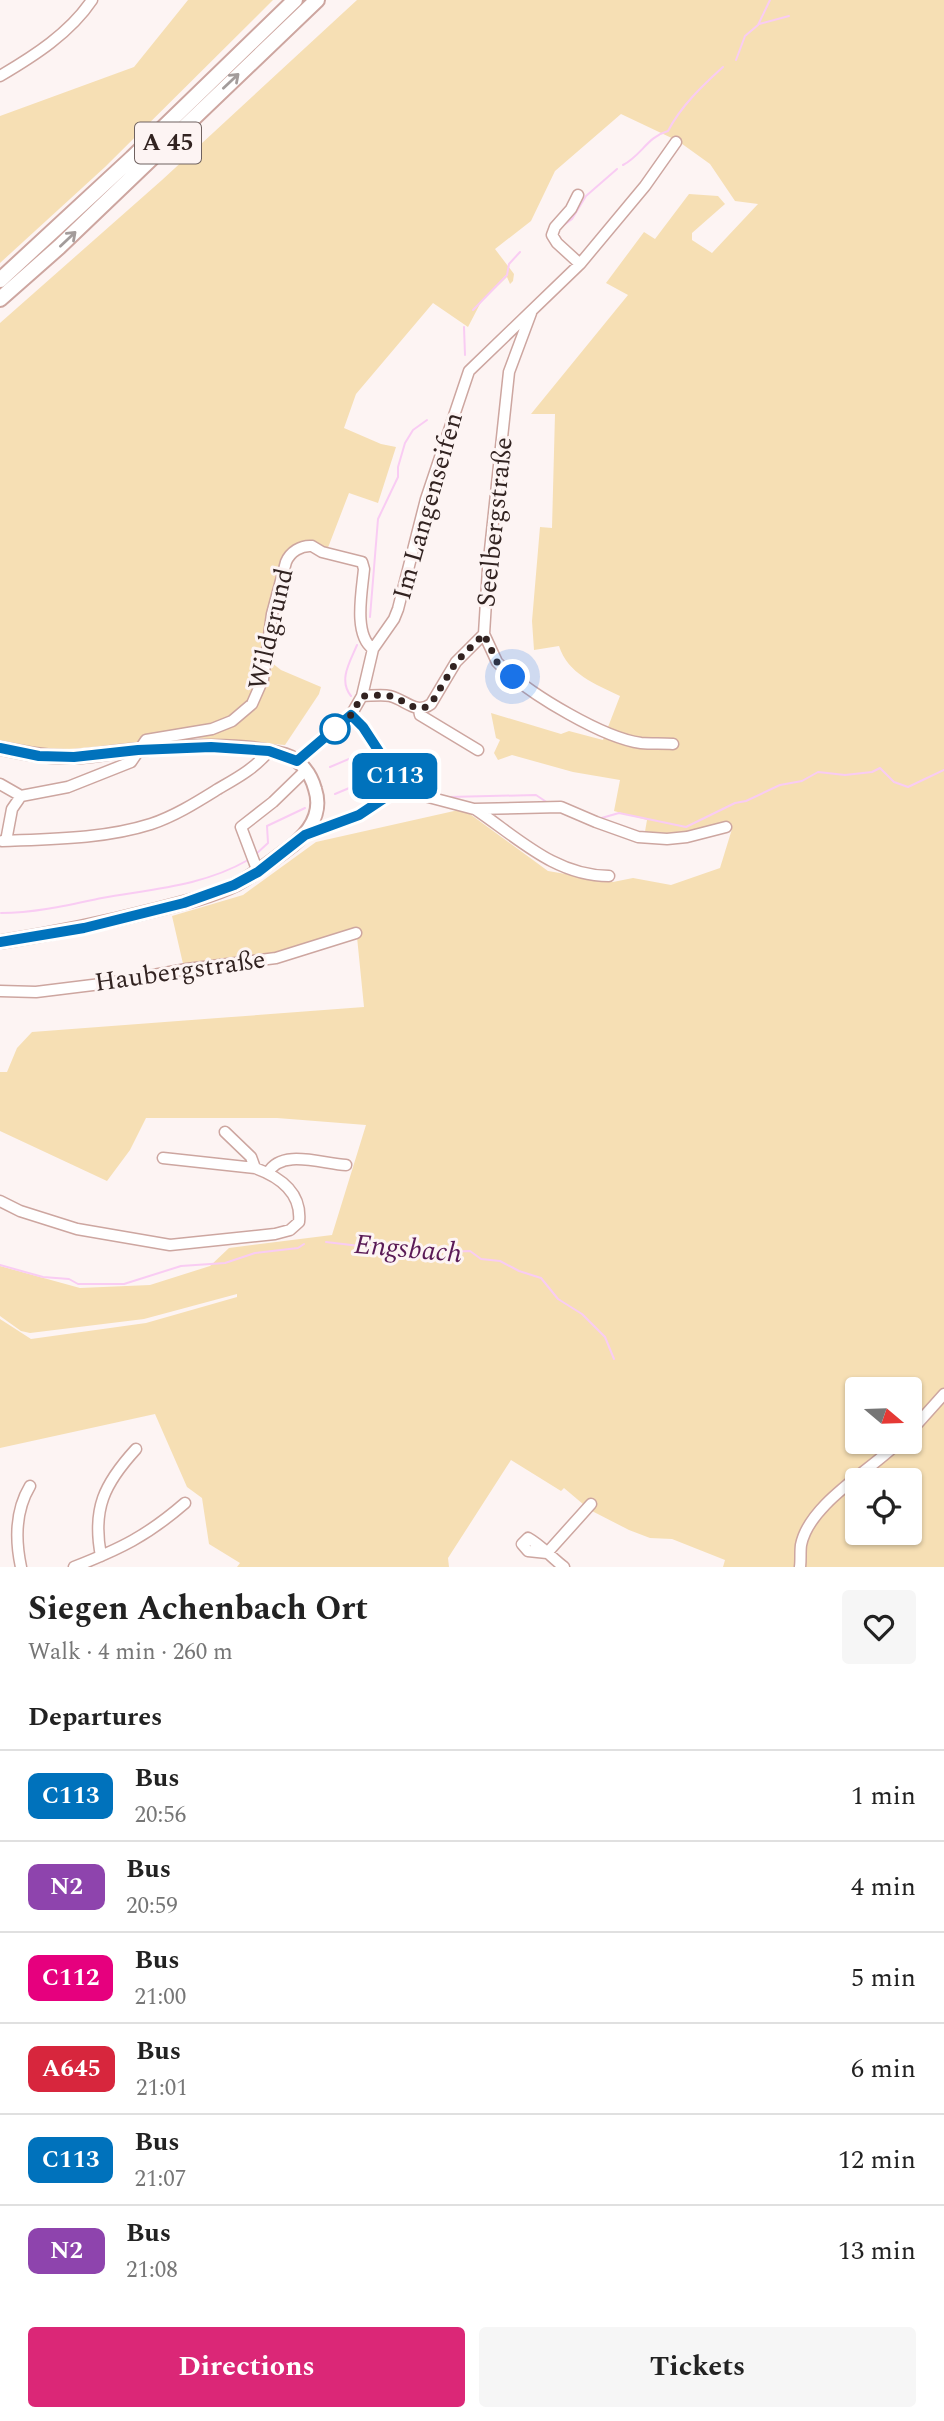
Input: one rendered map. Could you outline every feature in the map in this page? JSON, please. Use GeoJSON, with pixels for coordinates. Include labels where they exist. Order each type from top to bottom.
{"type":"FeatureCollection","features":[{"type":"Feature","properties":{"kind":"highway","name":"A 45"},"geometry":{"type":"LineString","coordinates":[[0,279],[132,158],[295,0]]}},
{"type":"Feature","properties":{"kind":"highway","name":"A 45"},"geometry":{"type":"LineString","coordinates":[[0,299],[78,230],[317,0]]}},
{"type":"Feature","properties":{"kind":"main road"},"geometry":{"type":"LineString","coordinates":[[0,942],[84,928],[184,903],[234,885],[258,872],[305,835],[313,822],[317,799],[315,789],[302,765],[269,751],[211,747],[138,750],[74,757],[39,756],[1,748]]}},
{"type":"Feature","properties":{"kind":"street"},"geometry":{"type":"LineString","coordinates":[[0,76],[51,43],[92,0]]}},
{"type":"Feature","properties":{"kind":"street","name":"Im Langenseifen"},"geometry":{"type":"LineString","coordinates":[[258,872],[241,827],[274,802],[302,765],[351,715],[362,696],[373,649],[398,610],[426,499],[468,371],[580,264],[645,186],[676,142]]}},
{"type":"Feature","properties":{"kind":"street"},"geometry":{"type":"LineString","coordinates":[[578,195],[552,235],[580,264]]}},
{"type":"Feature","properties":{"kind":"street","name":"Seelbergstraße"},"geometry":{"type":"LineString","coordinates":[[532,310],[509,372],[488,569],[484,634],[497,662],[504,669],[562,710],[616,736],[639,743],[673,744]]}},
{"type":"Feature","properties":{"kind":"street","name":"Wildgrund"},"geometry":{"type":"LineString","coordinates":[[138,750],[146,740],[212,729],[232,721],[252,704],[262,679],[272,614],[288,555],[299,549],[312,547],[362,562],[361,634],[373,649]]}},
{"type":"Feature","properties":{"kind":"street"},"geometry":{"type":"LineString","coordinates":[[419,710],[431,704],[456,662],[484,634]]}},
{"type":"Feature","properties":{"kind":"street"},"geometry":{"type":"LineString","coordinates":[[362,696],[389,696],[419,710],[420,715],[478,750]]}},
{"type":"Feature","properties":{"kind":"street"},"geometry":{"type":"LineString","coordinates":[[351,715],[363,727],[397,779],[398,789]]}},
{"type":"Feature","properties":{"kind":"street"},"geometry":{"type":"LineString","coordinates":[[0,785],[21,796],[68,786],[131,762],[138,750]]}},
{"type":"Feature","properties":{"kind":"street"},"geometry":{"type":"LineString","coordinates":[[21,796],[12,809],[3,841],[92,836],[128,830],[154,823],[188,807],[257,766],[269,751]]}},
{"type":"Feature","properties":{"kind":"street"},"geometry":{"type":"LineString","coordinates":[[305,835],[359,815],[398,789],[474,809],[561,807],[628,833],[655,839],[687,837],[726,827]]}},
{"type":"Feature","properties":{"kind":"street"},"geometry":{"type":"LineString","coordinates":[[474,809],[533,852],[562,867],[597,876],[609,876]]}},
{"type":"Feature","properties":{"kind":"street","name":"Haubergstraße"},"geometry":{"type":"LineString","coordinates":[[0,991],[36,992],[275,958],[356,933]]}},
{"type":"Feature","properties":{"kind":"street"},"geometry":{"type":"LineString","coordinates":[[225,1132],[251,1157],[255,1168]]}},
{"type":"Feature","properties":{"kind":"street"},"geometry":{"type":"LineString","coordinates":[[0,1201],[20,1211],[70,1227],[170,1245],[275,1234],[290,1230],[299,1222],[300,1208],[296,1196],[282,1181],[268,1173],[255,1168],[163,1158]]}},
{"type":"Feature","properties":{"kind":"street"},"geometry":{"type":"LineString","coordinates":[[268,1173],[272,1165],[284,1160],[345,1165]]}},
{"type":"Feature","properties":{"kind":"street"},"geometry":{"type":"LineString","coordinates":[[922,1419],[944,1394]]}},
{"type":"Feature","properties":{"kind":"street"},"geometry":{"type":"LineString","coordinates":[[101,1556],[97,1521],[102,1496],[123,1463],[136,1449]]}},
{"type":"Feature","properties":{"kind":"street"},"geometry":{"type":"LineString","coordinates":[[801,1562],[804,1536],[816,1516],[885,1454]]}},
{"type":"Feature","properties":{"kind":"street"},"geometry":{"type":"LineString","coordinates":[[21,1567],[17,1539],[19,1513],[30,1486]]}},
{"type":"Feature","properties":{"kind":"street"},"geometry":{"type":"LineString","coordinates":[[75,1567],[136,1540],[157,1527],[185,1503]]}},
{"type":"Feature","properties":{"kind":"street"},"geometry":{"type":"LineString","coordinates":[[564,1567],[547,1553],[591,1504]]}},
{"type":"Feature","properties":{"kind":"shaded area"},"geometry":{"type":"Polygon","coordinates":[[[188,0],[273,0],[105,167],[0,263],[0,116],[134,67],[188,0]]]}},
{"type":"Feature","properties":{"kind":"shaded area"},"geometry":{"type":"Polygon","coordinates":[[[357,0],[944,0],[944,1567],[723,1567],[725,1560],[672,1539],[650,1538],[629,1530],[590,1510],[564,1488],[561,1491],[511,1460],[448,1558],[449,1567],[237,1567],[240,1563],[209,1544],[202,1498],[187,1487],[155,1414],[0,1448],[0,1319],[31,1339],[146,1323],[237,1297],[237,1294],[144,1319],[30,1333],[21,1331],[0,1316],[0,1266],[80,1288],[150,1285],[210,1266],[229,1248],[332,1235],[366,1125],[277,1118],[146,1118],[130,1150],[107,1181],[0,1131],[0,1072],[7,1072],[17,1048],[32,1032],[364,1007],[357,937],[268,960],[184,968],[172,916],[243,895],[316,842],[463,809],[548,871],[613,882],[633,878],[671,885],[720,868],[732,829],[677,844],[643,843],[647,820],[614,811],[620,780],[573,772],[512,755],[498,760],[494,753],[500,740],[496,738],[491,713],[561,734],[569,731],[603,740],[620,696],[576,671],[563,656],[559,646],[534,650],[532,621],[540,527],[552,528],[555,414],[531,414],[628,295],[606,283],[644,232],[655,239],[689,194],[718,196],[725,204],[692,233],[692,240],[712,253],[758,204],[735,201],[710,164],[678,141],[621,114],[555,171],[531,221],[495,249],[514,274],[513,281],[510,284],[507,277],[481,302],[468,327],[433,303],[356,394],[344,428],[381,444],[396,447],[378,503],[349,493],[324,558],[306,550],[291,559],[267,659],[281,670],[321,687],[285,745],[197,738],[34,752],[0,742],[0,323],[162,180],[357,0]]]}},
{"type":"Feature","properties":{"kind":"waterway"},"geometry":{"type":"LineString","coordinates":[[736,60],[745,36],[758,25],[770,0]]}},
{"type":"Feature","properties":{"kind":"waterway"},"geometry":{"type":"LineString","coordinates":[[759,24],[789,16]]}},
{"type":"Feature","properties":{"kind":"waterway"},"geometry":{"type":"LineString","coordinates":[[623,165],[655,137],[668,131],[686,105],[723,67]]}},
{"type":"Feature","properties":{"kind":"waterway"},"geometry":{"type":"LineString","coordinates":[[560,228],[572,219],[586,196],[617,169]]}},
{"type":"Feature","properties":{"kind":"waterway"},"geometry":{"type":"LineString","coordinates":[[473,310],[507,275],[509,264],[520,252]]}},
{"type":"Feature","properties":{"kind":"waterway"},"geometry":{"type":"LineString","coordinates":[[464,327],[465,355]]}},
{"type":"Feature","properties":{"kind":"waterway"},"geometry":{"type":"LineString","coordinates":[[370,617],[378,519],[398,477],[405,443],[413,430],[427,420]]}},
{"type":"Feature","properties":{"kind":"waterway"},"geometry":{"type":"LineString","coordinates":[[351,696],[345,684],[345,677],[357,645]]}},
{"type":"Feature","properties":{"kind":"waterway"},"geometry":{"type":"LineString","coordinates":[[330,767],[363,753]]}},
{"type":"Feature","properties":{"kind":"waterway"},"geometry":{"type":"LineString","coordinates":[[598,819],[619,813],[686,827],[735,803],[746,801],[780,785],[802,781],[818,772],[845,775],[872,772],[880,768],[894,782],[908,787],[944,770]]}},
{"type":"Feature","properties":{"kind":"waterway"},"geometry":{"type":"LineString","coordinates":[[335,794],[380,775],[393,781]]}},
{"type":"Feature","properties":{"kind":"waterway"},"geometry":{"type":"LineString","coordinates":[[448,797],[536,795],[548,803]]}},
{"type":"Feature","properties":{"kind":"waterway"},"geometry":{"type":"LineString","coordinates":[[255,855],[268,843],[267,826],[305,808]]}},
{"type":"Feature","properties":{"kind":"waterway"},"geometry":{"type":"LineString","coordinates":[[568,815],[579,819]]}},
{"type":"Feature","properties":{"kind":"waterway"},"geometry":{"type":"LineString","coordinates":[[1,913],[52,908],[177,885],[213,876],[248,860]]}},
{"type":"Feature","properties":{"kind":"waterway","name":"Engsbach"},"geometry":{"type":"LineString","coordinates":[[326,1242],[419,1253],[470,1251],[481,1259],[500,1261],[541,1278],[558,1299],[582,1314],[605,1337],[614,1359]]}},
{"type":"Feature","properties":{"kind":"waterway"},"geometry":{"type":"LineString","coordinates":[[0,1265],[43,1277],[69,1279],[78,1284],[124,1284],[181,1266],[225,1263],[255,1253],[298,1248],[304,1244]]}},
{"type":"Feature","properties":{"kind":"bus line","name":"C113"},"geometry":{"type":"LineString","coordinates":[[0,748],[39,756],[74,757],[138,750],[211,747],[269,751],[297,761],[351,715],[363,727],[397,779],[398,789],[359,815],[305,835],[258,872],[234,885],[184,903],[84,928],[0,942]]}},
{"type":"Feature","properties":{"kind":"route"},"geometry":{"type":"LineString","coordinates":[[335,729],[333,730],[351,715],[362,696],[389,696],[419,710],[425,708],[431,704],[456,662],[484,634],[497,662],[513,677]]}}]}
